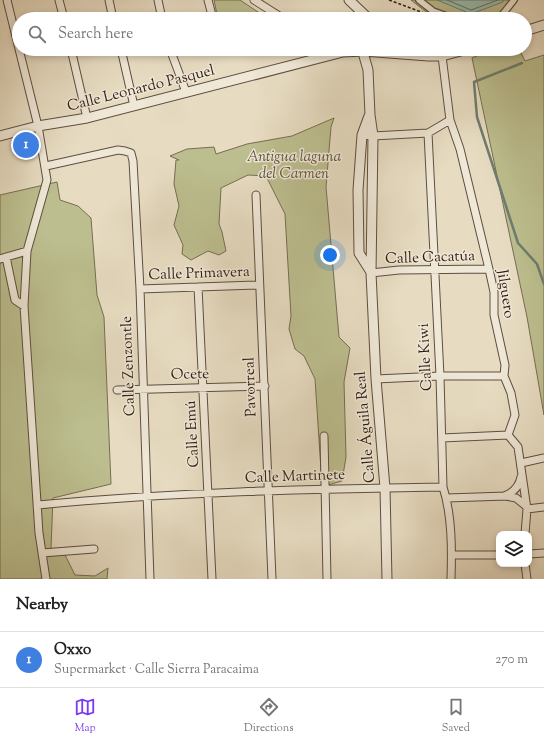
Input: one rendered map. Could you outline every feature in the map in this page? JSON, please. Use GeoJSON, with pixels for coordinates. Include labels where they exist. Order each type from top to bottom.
{"type":"FeatureCollection","features":[{"type":"Feature","properties":{"kind":"street"},"geometry":{"type":"LineString","coordinates":[[7,0],[12,20]]}},
{"type":"Feature","properties":{"kind":"street"},"geometry":{"type":"LineString","coordinates":[[59,0],[62,12]]}},
{"type":"Feature","properties":{"kind":"street"},"geometry":{"type":"LineString","coordinates":[[109,0],[112,12]]}},
{"type":"Feature","properties":{"kind":"street"},"geometry":{"type":"LineString","coordinates":[[158,0],[161,12]]}},
{"type":"Feature","properties":{"kind":"street"},"geometry":{"type":"LineString","coordinates":[[208,0],[211,12]]}},
{"type":"Feature","properties":{"kind":"street"},"geometry":{"type":"LineString","coordinates":[[254,0],[273,12]]}},
{"type":"Feature","properties":{"kind":"street"},"geometry":{"type":"LineString","coordinates":[[419,0],[436,12]]}},
{"type":"Feature","properties":{"kind":"street"},"geometry":{"type":"LineString","coordinates":[[504,12],[514,0]]}},
{"type":"Feature","properties":{"kind":"street"},"geometry":{"type":"LineString","coordinates":[[352,2],[355,12]]}},
{"type":"Feature","properties":{"kind":"street"},"geometry":{"type":"LineString","coordinates":[[352,2],[362,12]]}},
{"type":"Feature","properties":{"kind":"street"},"geometry":{"type":"LineString","coordinates":[[532,29],[544,25]]}},
{"type":"Feature","properties":{"kind":"street"},"geometry":{"type":"LineString","coordinates":[[21,56],[38,126],[46,166],[47,180],[45,192],[27,251],[24,306],[38,505],[46,579]]}},
{"type":"Feature","properties":{"kind":"street"},"geometry":{"type":"LineString","coordinates":[[73,56],[87,118]]}},
{"type":"Feature","properties":{"kind":"street"},"geometry":{"type":"LineString","coordinates":[[123,56],[134,106]]}},
{"type":"Feature","properties":{"kind":"street"},"geometry":{"type":"LineString","coordinates":[[173,56],[186,92]]}},
{"type":"Feature","properties":{"kind":"street","name":"Calle Leonardo Pasquel"},"geometry":{"type":"LineString","coordinates":[[0,136],[38,126],[87,118],[327,56]]}},
{"type":"Feature","properties":{"kind":"street","name":"Calle Águila Real"},"geometry":{"type":"LineString","coordinates":[[364,56],[368,70],[370,115],[373,136],[372,273],[376,379],[385,488],[387,579]]}},
{"type":"Feature","properties":{"kind":"street","name":"Jilguero"},"geometry":{"type":"LineString","coordinates":[[442,56],[450,120],[460,149],[494,292],[494,315],[505,365],[504,376],[511,393],[515,415],[508,435]]}},
{"type":"Feature","properties":{"kind":"street","name":"Calle Águila Real"},"geometry":{"type":"LineString","coordinates":[[370,115],[362,135],[358,190],[359,253],[372,273]]}},
{"type":"Feature","properties":{"kind":"street"},"geometry":{"type":"LineString","coordinates":[[362,135],[373,136],[428,133],[450,120]]}},
{"type":"Feature","properties":{"kind":"street","name":"Calle Kiwi"},"geometry":{"type":"LineString","coordinates":[[428,133],[440,376],[443,487],[447,498],[452,555],[451,579]]}},
{"type":"Feature","properties":{"kind":"street","name":"Calle Zenzontle"},"geometry":{"type":"LineString","coordinates":[[46,166],[118,150],[125,150],[131,153],[135,172],[150,579]]}},
{"type":"Feature","properties":{"kind":"street","name":"Pavorreal"},"geometry":{"type":"LineString","coordinates":[[256,195],[259,285],[265,386],[265,442],[269,492],[272,579]]}},
{"type":"Feature","properties":{"kind":"street"},"geometry":{"type":"LineString","coordinates":[[24,306],[15,300],[3,258],[27,251]]}},
{"type":"Feature","properties":{"kind":"street","name":"Calle Cacatúa"},"geometry":{"type":"LineString","coordinates":[[372,273],[435,269],[488,269]]}},
{"type":"Feature","properties":{"kind":"street","name":"Calle Primavera"},"geometry":{"type":"LineString","coordinates":[[140,290],[259,285]]}},
{"type":"Feature","properties":{"kind":"street","name":"Calle Emú"},"geometry":{"type":"LineString","coordinates":[[198,287],[204,387],[212,579]]}},
{"type":"Feature","properties":{"kind":"street"},"geometry":{"type":"LineString","coordinates":[[376,379],[440,376],[504,376]]}},
{"type":"Feature","properties":{"kind":"street","name":"Ocete"},"geometry":{"type":"LineString","coordinates":[[116,390],[265,386]]}},
{"type":"Feature","properties":{"kind":"street"},"geometry":{"type":"LineString","coordinates":[[442,438],[508,435],[518,447],[521,463],[527,508],[525,531]]}},
{"type":"Feature","properties":{"kind":"street"},"geometry":{"type":"LineString","coordinates":[[324,436],[327,579]]}},
{"type":"Feature","properties":{"kind":"street"},"geometry":{"type":"LineString","coordinates":[[521,463],[544,458]]}},
{"type":"Feature","properties":{"kind":"street"},"geometry":{"type":"LineString","coordinates":[[503,496],[512,493],[520,483],[522,471]]}},
{"type":"Feature","properties":{"kind":"street","name":"Calle Martinete"},"geometry":{"type":"LineString","coordinates":[[38,505],[209,493],[269,492],[325,488],[443,487]]}},
{"type":"Feature","properties":{"kind":"street"},"geometry":{"type":"LineString","coordinates":[[447,498],[503,496],[516,498],[527,508],[544,507]]}},
{"type":"Feature","properties":{"kind":"street"},"geometry":{"type":"LineString","coordinates":[[42,553],[94,549]]}},
{"type":"Feature","properties":{"kind":"street"},"geometry":{"type":"LineString","coordinates":[[532,554],[544,553]]}},
{"type":"Feature","properties":{"kind":"street"},"geometry":{"type":"LineString","coordinates":[[452,555],[496,555]]}},
{"type":"Feature","properties":{"kind":"street"},"geometry":{"type":"LineString","coordinates":[[525,567],[527,579]]}},
{"type":"Feature","properties":{"kind":"path"},"geometry":{"type":"LineString","coordinates":[[389,0],[421,12]]}},
{"type":"Feature","properties":{"kind":"green space"},"geometry":{"type":"Polygon","coordinates":[[[214,0],[240,0],[258,12],[217,12],[214,0]]]}},
{"type":"Feature","properties":{"kind":"green space"},"geometry":{"type":"Polygon","coordinates":[[[411,0],[517,0],[506,12],[426,12],[411,0]]]}},
{"type":"Feature","properties":{"kind":"green space"},"geometry":{"type":"Polygon","coordinates":[[[544,55],[544,415],[527,317],[472,58],[477,56],[522,56],[525,61],[544,55]]]}},
{"type":"Feature","properties":{"kind":"green space","name":"Antigua laguna del Carmen"},"geometry":{"type":"Polygon","coordinates":[[[334,118],[331,127],[326,187],[339,337],[350,348],[344,382],[346,457],[342,481],[328,485],[321,470],[315,379],[304,356],[295,349],[289,329],[291,316],[285,214],[266,176],[248,175],[221,188],[219,224],[226,251],[219,255],[208,251],[191,260],[182,254],[183,245],[174,225],[179,206],[174,184],[176,160],[179,160],[170,156],[187,149],[214,147],[216,154],[247,144],[292,136],[334,118]]]}},
{"type":"Feature","properties":{"kind":"green space"},"geometry":{"type":"Polygon","coordinates":[[[57,182],[60,200],[78,206],[91,218],[97,295],[104,317],[111,484],[53,498],[51,548],[64,553],[75,575],[95,576],[108,568],[107,579],[0,579],[0,195],[57,182]]]}},
{"type":"Feature","properties":{"kind":"water"},"geometry":{"type":"Polygon","coordinates":[[[437,0],[503,0],[503,2],[476,12],[466,12],[437,0]]]}},
{"type":"Feature","properties":{"kind":"waterway"},"geometry":{"type":"LineString","coordinates":[[522,63],[474,82],[477,117],[518,243],[537,264],[544,284]]}},
{"type":"Feature","properties":{"kind":"place","name":"Oxxo"},"geometry":{"type":"Point","coordinates":[26,145]}}]}
